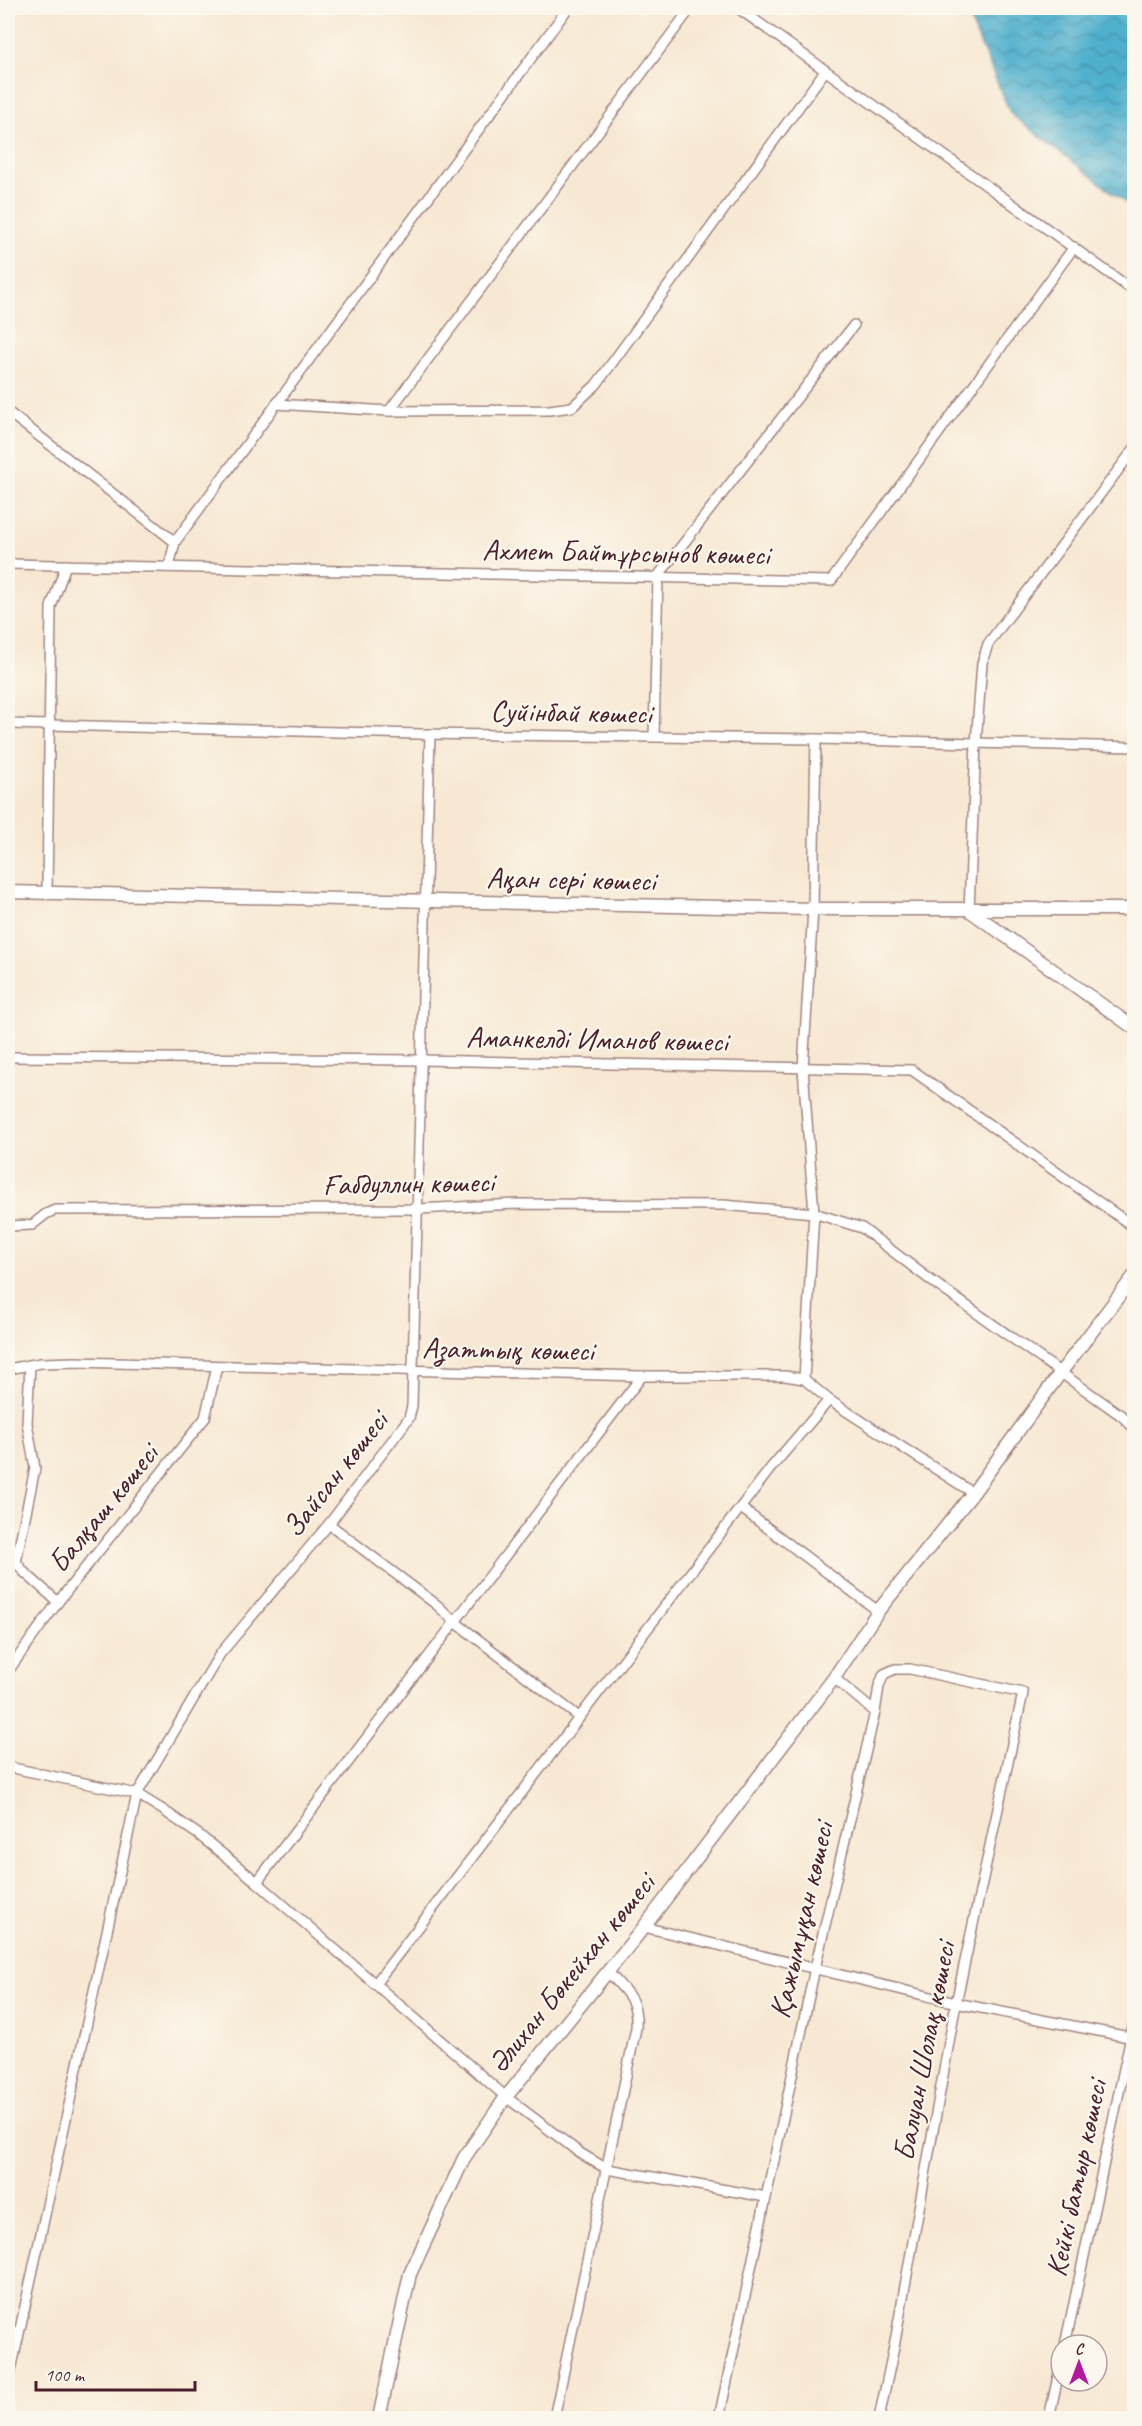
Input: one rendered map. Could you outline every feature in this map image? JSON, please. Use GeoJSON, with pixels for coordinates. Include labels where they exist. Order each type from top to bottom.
{"type":"FeatureCollection","features":[{"type":"Feature","properties":{"kind":"street"},"geometry":{"type":"LineString","coordinates":[[169,567],[175,542],[568,8]]}},
{"type":"Feature","properties":{"kind":"street"},"geometry":{"type":"LineString","coordinates":[[389,411],[691,8]]}},
{"type":"Feature","properties":{"kind":"street"},"geometry":{"type":"LineString","coordinates":[[738,8],[1134,291]]}},
{"type":"Feature","properties":{"kind":"street"},"geometry":{"type":"LineString","coordinates":[[276,404],[389,411],[549,410],[572,406],[596,385],[825,71]]}},
{"type":"Feature","properties":{"kind":"street","name":"Ахмет Байтұрсынов көшесі"},"geometry":{"type":"LineString","coordinates":[[8,564],[831,581],[1074,247]]}},
{"type":"Feature","properties":{"kind":"street"},"geometry":{"type":"LineString","coordinates":[[654,736],[658,576],[854,325]]}},
{"type":"Feature","properties":{"kind":"street"},"geometry":{"type":"LineString","coordinates":[[8,412],[175,542]]}},
{"type":"Feature","properties":{"kind":"street"},"geometry":{"type":"LineString","coordinates":[[1134,449],[988,644],[982,663],[976,743],[969,910],[1134,1028]]}},
{"type":"Feature","properties":{"kind":"street"},"geometry":{"type":"LineString","coordinates":[[47,893],[51,607],[66,565]]}},
{"type":"Feature","properties":{"kind":"street","name":"Суйінбай көшесі"},"geometry":{"type":"LineString","coordinates":[[8,724],[1134,747]]}},
{"type":"Feature","properties":{"kind":"street","name":"Зайсан көшесі"},"geometry":{"type":"LineString","coordinates":[[8,2384],[137,1794],[220,1654],[329,1524],[409,1418],[414,1370],[430,734]]}},
{"type":"Feature","properties":{"kind":"street"},"geometry":{"type":"LineString","coordinates":[[816,739],[813,909],[803,1068],[814,1213],[804,1379],[829,1400],[973,1494]]}},
{"type":"Feature","properties":{"kind":"street","name":"Ақан сері көшесі"},"geometry":{"type":"LineString","coordinates":[[8,892],[813,909],[1134,909]]}},
{"type":"Feature","properties":{"kind":"street","name":"Аманкелді Иманов көшесі"},"geometry":{"type":"LineString","coordinates":[[8,1057],[421,1060],[912,1070],[1134,1227]]}},
{"type":"Feature","properties":{"kind":"street","name":"Ғабдуллин көшесі"},"geometry":{"type":"LineString","coordinates":[[8,1226],[32,1226],[46,1214],[56,1210],[418,1209],[516,1204],[723,1205],[814,1213],[862,1228],[1122,1416],[1134,1428]]}},
{"type":"Feature","properties":{"kind":"street"},"geometry":{"type":"LineString","coordinates":[[875,1713],[834,1678],[878,1611],[973,1494],[1134,1276]]}},
{"type":"Feature","properties":{"kind":"street","name":"Азаттық көшесі"},"geometry":{"type":"LineString","coordinates":[[8,1369],[75,1362],[642,1376],[785,1376],[804,1379]]}},
{"type":"Feature","properties":{"kind":"street"},"geometry":{"type":"LineString","coordinates":[[30,1365],[27,1423],[35,1468],[16,1562],[58,1602]]}},
{"type":"Feature","properties":{"kind":"street","name":"Балқаш көшесі"},"geometry":{"type":"LineString","coordinates":[[8,1671],[58,1602],[205,1418],[217,1366]]}},
{"type":"Feature","properties":{"kind":"street"},"geometry":{"type":"LineString","coordinates":[[257,1882],[642,1376]]}},
{"type":"Feature","properties":{"kind":"street"},"geometry":{"type":"LineString","coordinates":[[375,1984],[770,1469],[829,1400]]}},
{"type":"Feature","properties":{"kind":"street"},"geometry":{"type":"LineString","coordinates":[[741,1508],[878,1611]]}},
{"type":"Feature","properties":{"kind":"street"},"geometry":{"type":"LineString","coordinates":[[329,1524],[437,1605],[454,1621],[579,1717]]}},
{"type":"Feature","properties":{"kind":"street","name":"Қажымұқан көшесі"},"geometry":{"type":"LineString","coordinates":[[719,2418],[815,1968],[875,1713],[879,1686],[884,1674],[894,1669],[910,1670],[1023,1693]]}},
{"type":"Feature","properties":{"kind":"street","name":"Әлихан Бөкейхан көшесі"},"geometry":{"type":"LineString","coordinates":[[137,1794],[199,1835],[257,1882],[506,2097],[644,1928],[834,1678]]}},
{"type":"Feature","properties":{"kind":"street","name":"Балуан Шолақ көшесі"},"geometry":{"type":"LineString","coordinates":[[879,2418],[894,2347],[956,2002],[1023,1693]]}},
{"type":"Feature","properties":{"kind":"street"},"geometry":{"type":"LineString","coordinates":[[8,1767],[137,1794]]}},
{"type":"Feature","properties":{"kind":"street"},"geometry":{"type":"LineString","coordinates":[[644,1928],[956,2002],[1133,2038]]}},
{"type":"Feature","properties":{"kind":"street"},"geometry":{"type":"LineString","coordinates":[[554,2418],[607,2169],[637,2012],[632,1999],[608,1972]]}},
{"type":"Feature","properties":{"kind":"street","name":"Кейкі батыр көшесі"},"geometry":{"type":"LineString","coordinates":[[1068,2333],[1133,2038],[1134,2022]]}},
{"type":"Feature","properties":{"kind":"street"},"geometry":{"type":"LineString","coordinates":[[379,2418],[410,2274],[464,2158],[506,2097],[580,2153],[607,2169],[766,2197]]}},
{"type":"Feature","properties":{"kind":"street"},"geometry":{"type":"LineString","coordinates":[[1049,2418],[1054,2393]]}},
{"type":"Feature","properties":{"kind":"water"},"geometry":{"type":"Polygon","coordinates":[[[965,8],[1134,8],[1134,209],[1011,114],[965,8]]]}}]}
